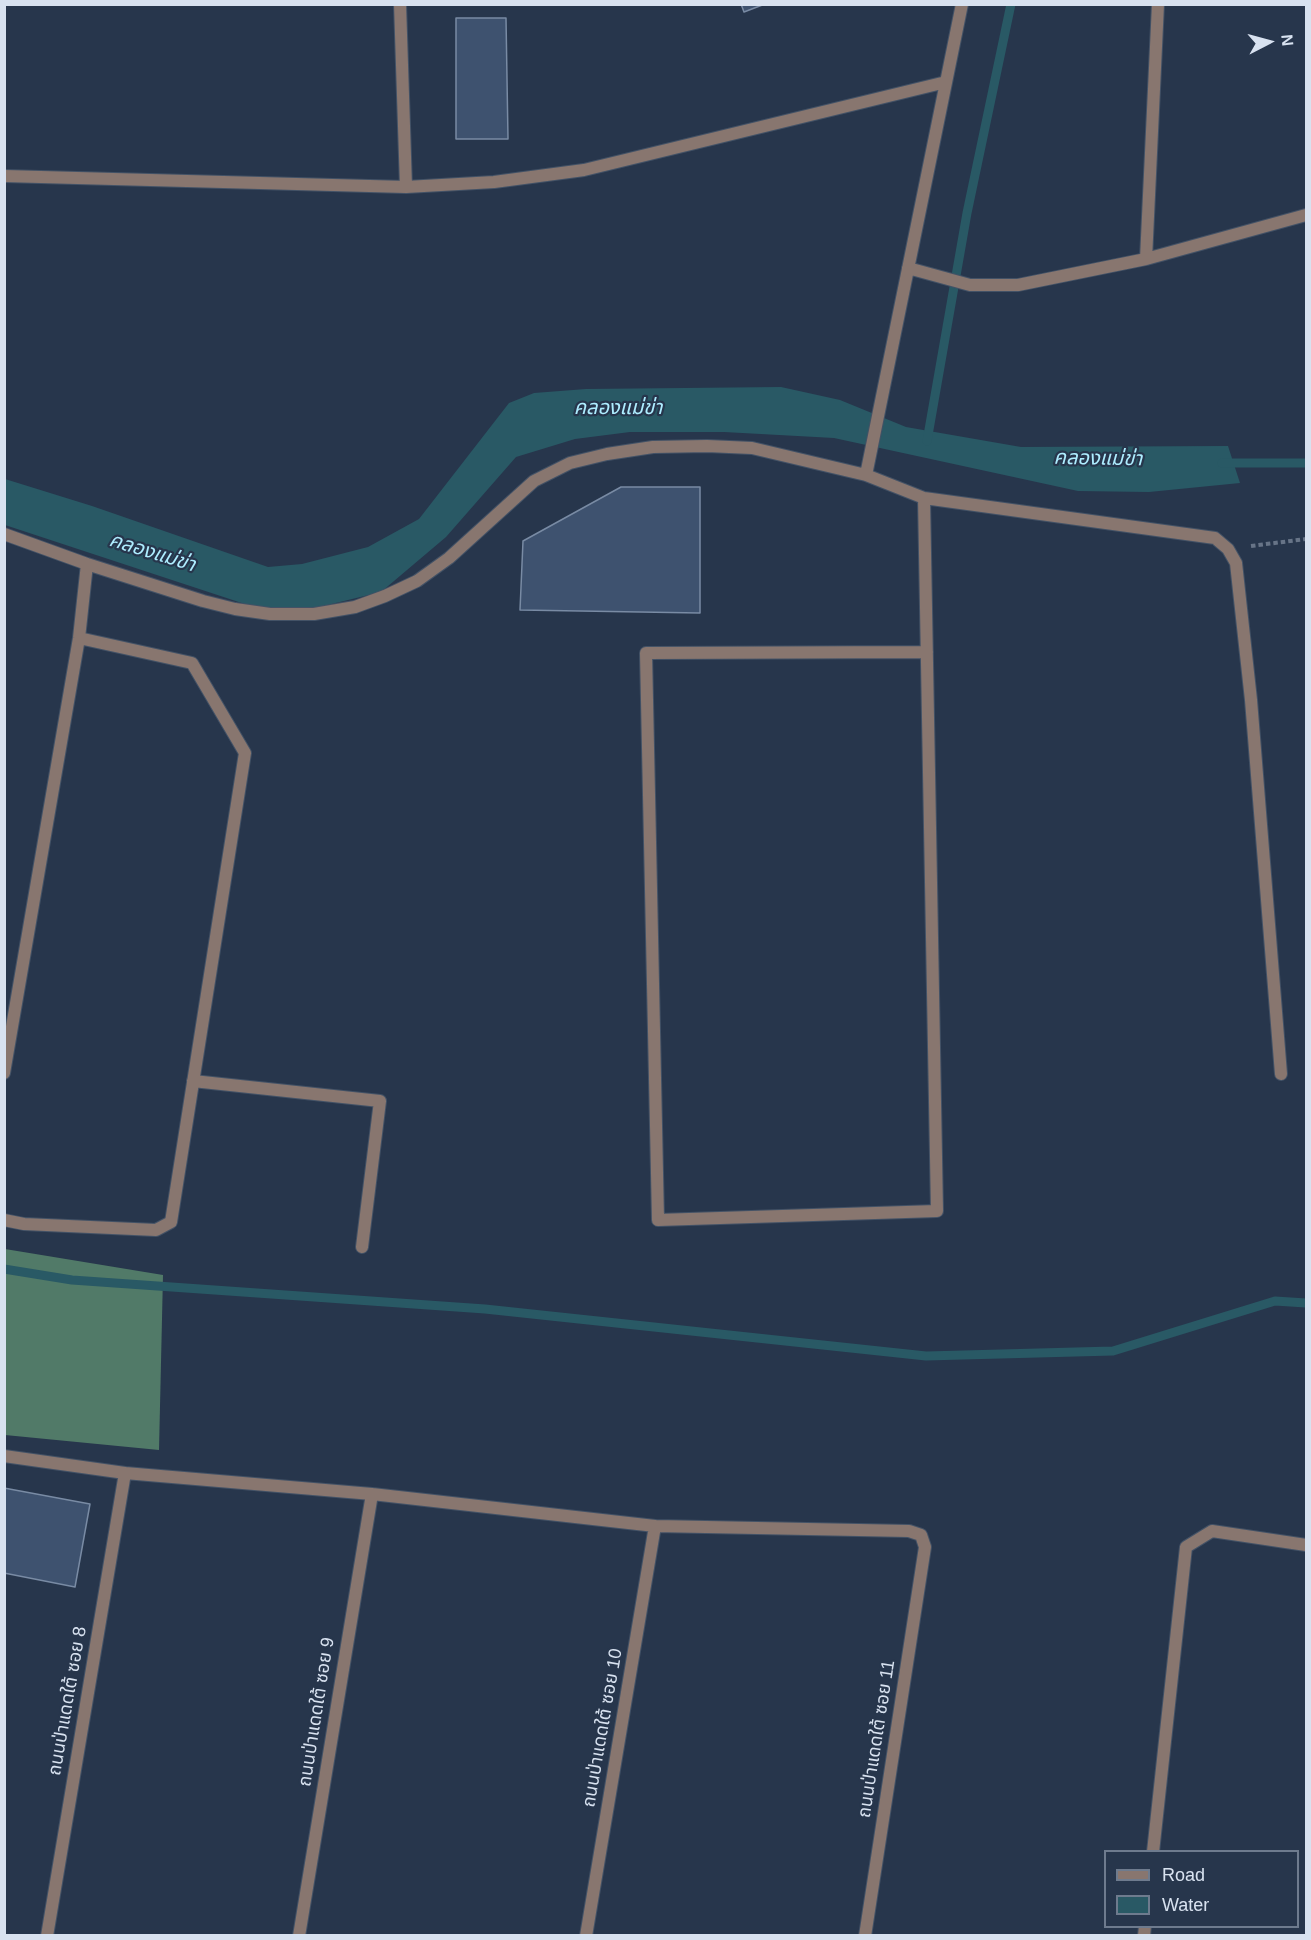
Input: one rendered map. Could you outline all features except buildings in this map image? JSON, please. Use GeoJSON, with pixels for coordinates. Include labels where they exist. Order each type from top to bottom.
{"type":"FeatureCollection","features":[{"type":"Feature","properties":{"kind":"street"},"geometry":{"type":"LineString","coordinates":[[400,4],[406,187]]}},
{"type":"Feature","properties":{"kind":"street"},"geometry":{"type":"LineString","coordinates":[[866,475],[962,4]]}},
{"type":"Feature","properties":{"kind":"street"},"geometry":{"type":"LineString","coordinates":[[1146,259],[1158,4]]}},
{"type":"Feature","properties":{"kind":"street"},"geometry":{"type":"LineString","coordinates":[[4,176],[406,187],[494,182],[584,170],[946,82]]}},
{"type":"Feature","properties":{"kind":"street"},"geometry":{"type":"LineString","coordinates":[[908,268],[970,285],[1017,285],[1146,259],[1306,215]]}},
{"type":"Feature","properties":{"kind":"street"},"geometry":{"type":"LineString","coordinates":[[4,534],[87,564],[203,601],[270,614],[314,614],[355,607],[417,581],[449,558],[534,481],[570,463],[607,454],[653,447],[707,446],[752,448],[866,475],[924,498],[1215,538],[1228,549],[1236,563],[1251,700],[1281,1074]]}},
{"type":"Feature","properties":{"kind":"street"},"geometry":{"type":"LineString","coordinates":[[924,498],[927,652],[937,1211],[658,1220],[646,653],[927,652]]}},
{"type":"Feature","properties":{"kind":"street"},"geometry":{"type":"LineString","coordinates":[[4,1073],[79,638],[87,564]]}},
{"type":"Feature","properties":{"kind":"street"},"geometry":{"type":"LineString","coordinates":[[4,1220],[24,1224],[156,1230],[171,1222],[245,753],[192,663],[79,638]]}},
{"type":"Feature","properties":{"kind":"street"},"geometry":{"type":"LineString","coordinates":[[193,1081],[381,1101],[362,1247]]}},
{"type":"Feature","properties":{"kind":"street"},"geometry":{"type":"LineString","coordinates":[[4,1456],[125,1473],[372,1494],[655,1526]]}},
{"type":"Feature","properties":{"kind":"street","name":"ถนนป่าแดดใต้ ซอย 8"},"geometry":{"type":"LineString","coordinates":[[47,1935],[125,1473]]}},
{"type":"Feature","properties":{"kind":"street","name":"ถนนป่าแดดใต้ ซอย 9"},"geometry":{"type":"LineString","coordinates":[[299,1935],[372,1494]]}},
{"type":"Feature","properties":{"kind":"street","name":"ถนนป่าแดดใต้ ซอย 11"},"geometry":{"type":"LineString","coordinates":[[655,1526],[909,1531],[921,1535],[925,1547],[865,1935]]}},
{"type":"Feature","properties":{"kind":"street","name":"ถนนป่าแดดใต้ ซอย 10"},"geometry":{"type":"LineString","coordinates":[[586,1935],[655,1526]]}},
{"type":"Feature","properties":{"kind":"street"},"geometry":{"type":"LineString","coordinates":[[1153,1850],[1186,1547],[1212,1532],[1306,1545]]}},
{"type":"Feature","properties":{"kind":"path"},"geometry":{"type":"LineString","coordinates":[[1228,549],[1306,539]]}},
{"type":"Feature","properties":{"kind":"shaded area"},"geometry":{"type":"Polygon","coordinates":[[[5,1249],[163,1275],[159,1450],[5,1435],[5,1249]]]}},
{"type":"Feature","properties":{"kind":"water"},"geometry":{"type":"Polygon","coordinates":[[[781,387],[840,400],[906,427],[1021,447],[1228,446],[1240,483],[1149,492],[1078,491],[834,438],[724,432],[630,432],[575,439],[516,457],[446,537],[381,592],[311,609],[260,609],[5,525],[5,479],[92,506],[268,567],[302,564],[368,547],[419,519],[509,403],[534,393],[586,389],[781,387]]]}},
{"type":"Feature","properties":{"kind":"waterway"},"geometry":{"type":"LineString","coordinates":[[927,441],[967,213],[1011,4]]}},
{"type":"Feature","properties":{"kind":"waterway","name":"คลองแม่ข่า"},"geometry":{"type":"LineString","coordinates":[[1222,463],[1306,463]]}},
{"type":"Feature","properties":{"kind":"waterway"},"geometry":{"type":"LineString","coordinates":[[4,1269],[72,1280],[485,1309],[926,1356],[1113,1351],[1275,1301],[1306,1303]]}}]}
